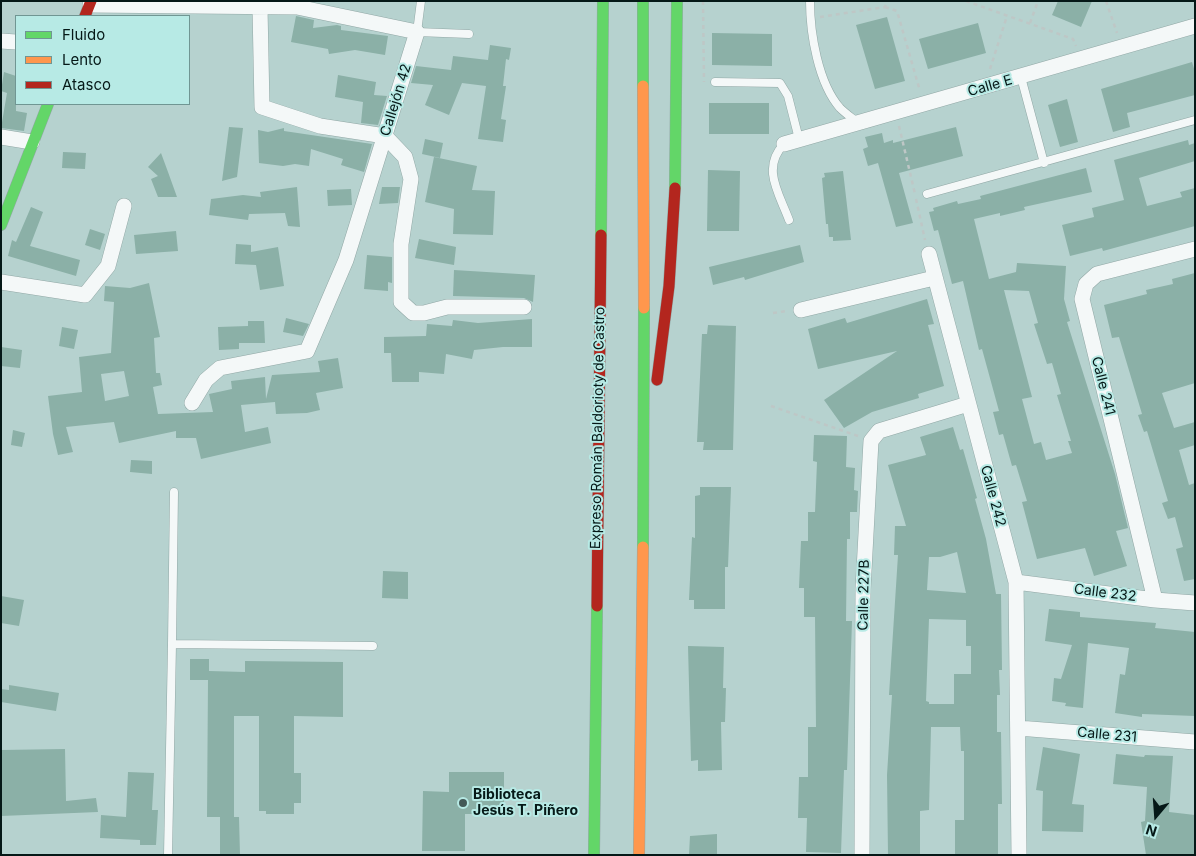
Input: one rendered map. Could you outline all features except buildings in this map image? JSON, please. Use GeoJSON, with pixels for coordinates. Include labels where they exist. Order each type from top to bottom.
{"type":"FeatureCollection","features":[{"type":"Feature","properties":{"kind":"main road"},"geometry":{"type":"LineString","coordinates":[[597,1],[603,22]]}},
{"type":"Feature","properties":{"kind":"main road","name":"Expreso Román Baldorioty de Castro"},"geometry":{"type":"LineString","coordinates":[[594,855],[603,1]]}},
{"type":"Feature","properties":{"kind":"main road"},"geometry":{"type":"LineString","coordinates":[[639,855],[644,455],[643,1]]}},
{"type":"Feature","properties":{"kind":"main road"},"geometry":{"type":"LineString","coordinates":[[644,455],[662,352],[674,217],[677,1]]}},
{"type":"Feature","properties":{"kind":"main road"},"geometry":{"type":"LineString","coordinates":[[1,225],[48,105]]}},
{"type":"Feature","properties":{"kind":"street"},"geometry":{"type":"LineString","coordinates":[[88,7],[297,7],[416,32]]}},
{"type":"Feature","properties":{"kind":"street"},"geometry":{"type":"LineString","coordinates":[[260,8],[262,107],[320,126],[385,136],[405,157],[411,178],[401,244],[401,302],[413,313],[424,313],[447,307],[524,307]]}},
{"type":"Feature","properties":{"kind":"street","name":"Calle E"},"geometry":{"type":"LineString","coordinates":[[784,144],[1083,60],[1195,26]]}},
{"type":"Feature","properties":{"kind":"street","name":"Callejón 42"},"geometry":{"type":"LineString","coordinates":[[192,403],[206,380],[220,368],[307,351],[346,260],[416,32]]}},
{"type":"Feature","properties":{"kind":"street"},"geometry":{"type":"LineString","coordinates":[[1,41],[15,42]]}},
{"type":"Feature","properties":{"kind":"street"},"geometry":{"type":"LineString","coordinates":[[1,137],[32,142]]}},
{"type":"Feature","properties":{"kind":"street"},"geometry":{"type":"LineString","coordinates":[[1,282],[84,295],[108,266],[124,206]]}},
{"type":"Feature","properties":{"kind":"street","name":"Calle 241"},"geometry":{"type":"LineString","coordinates":[[1155,600],[1082,299],[1086,284],[1097,274],[1195,249]]}},
{"type":"Feature","properties":{"kind":"street","name":"Calle 242"},"geometry":{"type":"LineString","coordinates":[[929,254],[1016,582],[1019,855]]}},
{"type":"Feature","properties":{"kind":"street"},"geometry":{"type":"LineString","coordinates":[[801,310],[934,278]]}},
{"type":"Feature","properties":{"kind":"street"},"geometry":{"type":"LineString","coordinates":[[871,440],[879,431],[968,404]]}},
{"type":"Feature","properties":{"kind":"street","name":"Calle 227B"},"geometry":{"type":"LineString","coordinates":[[862,855],[863,589],[871,440]]}},
{"type":"Feature","properties":{"kind":"street","name":"Calle 232"},"geometry":{"type":"LineString","coordinates":[[1016,582],[1155,600],[1195,603]]}},
{"type":"Feature","properties":{"kind":"street","name":"Calle 231"},"geometry":{"type":"LineString","coordinates":[[1018,728],[1195,742]]}},
{"type":"Feature","properties":{"kind":"lane"},"geometry":{"type":"LineString","coordinates":[[421,1],[416,32],[469,34]]}},
{"type":"Feature","properties":{"kind":"lane"},"geometry":{"type":"LineString","coordinates":[[810,1],[810,19],[822,75],[839,106],[858,123]]}},
{"type":"Feature","properties":{"kind":"lane"},"geometry":{"type":"LineString","coordinates":[[1021,77],[1044,163]]}},
{"type":"Feature","properties":{"kind":"lane"},"geometry":{"type":"LineString","coordinates":[[715,82],[780,83],[788,96],[799,139]]}},
{"type":"Feature","properties":{"kind":"lane"},"geometry":{"type":"LineString","coordinates":[[927,194],[1195,120]]}},
{"type":"Feature","properties":{"kind":"lane"},"geometry":{"type":"LineString","coordinates":[[784,144],[776,152],[771,170],[789,220]]}},
{"type":"Feature","properties":{"kind":"lane"},"geometry":{"type":"LineString","coordinates":[[168,855],[174,492]]}},
{"type":"Feature","properties":{"kind":"lane"},"geometry":{"type":"LineString","coordinates":[[172,644],[374,646]]}},
{"type":"Feature","properties":{"kind":"path"},"geometry":{"type":"LineString","coordinates":[[703,1],[702,82],[715,82]]}},
{"type":"Feature","properties":{"kind":"path"},"geometry":{"type":"LineString","coordinates":[[885,7],[887,1]]}},
{"type":"Feature","properties":{"kind":"path"},"geometry":{"type":"LineString","coordinates":[[966,1],[1074,39],[1083,60]]}},
{"type":"Feature","properties":{"kind":"path"},"geometry":{"type":"LineString","coordinates":[[1030,24],[1038,1]]}},
{"type":"Feature","properties":{"kind":"path"},"geometry":{"type":"LineString","coordinates":[[1106,1],[1122,48]]}},
{"type":"Feature","properties":{"kind":"path"},"geometry":{"type":"LineString","coordinates":[[810,19],[885,7],[897,11],[923,104]]}},
{"type":"Feature","properties":{"kind":"path"},"geometry":{"type":"LineString","coordinates":[[990,86],[988,74],[1007,16]]}},
{"type":"Feature","properties":{"kind":"path"},"geometry":{"type":"LineString","coordinates":[[896,112],[929,254]]}},
{"type":"Feature","properties":{"kind":"path"},"geometry":{"type":"LineString","coordinates":[[771,406],[871,440]]}},
{"type":"Feature","properties":{"kind":"traffic: fast"},"geometry":{"type":"LineString","coordinates":[[601,235],[603,1]]}},
{"type":"Feature","properties":{"kind":"traffic: fast"},"geometry":{"type":"LineString","coordinates":[[643,1],[643,86]]}},
{"type":"Feature","properties":{"kind":"traffic: fast"},"geometry":{"type":"LineString","coordinates":[[675,188],[677,1]]}},
{"type":"Feature","properties":{"kind":"traffic: fast"},"geometry":{"type":"LineString","coordinates":[[1,225],[48,105]]}},
{"type":"Feature","properties":{"kind":"traffic: fast"},"geometry":{"type":"LineString","coordinates":[[643,547],[644,308]]}},
{"type":"Feature","properties":{"kind":"traffic: fast"},"geometry":{"type":"LineString","coordinates":[[594,855],[597,606]]}},
{"type":"Feature","properties":{"kind":"traffic: slow"},"geometry":{"type":"LineString","coordinates":[[643,86],[644,308]]}},
{"type":"Feature","properties":{"kind":"traffic: slow"},"geometry":{"type":"LineString","coordinates":[[639,855],[643,547]]}},
{"type":"Feature","properties":{"kind":"traffic: jam"},"geometry":{"type":"LineString","coordinates":[[85,15],[91,1]]}},
{"type":"Feature","properties":{"kind":"traffic: jam"},"geometry":{"type":"LineString","coordinates":[[657,380],[669,286],[675,188]]}},
{"type":"Feature","properties":{"kind":"traffic: jam"},"geometry":{"type":"LineString","coordinates":[[597,606],[601,235]]}},
{"type":"Feature","properties":{"kind":"place","name":"Biblioteca Jesús T. Piñero"},"geometry":{"type":"Point","coordinates":[463,803]}}]}
